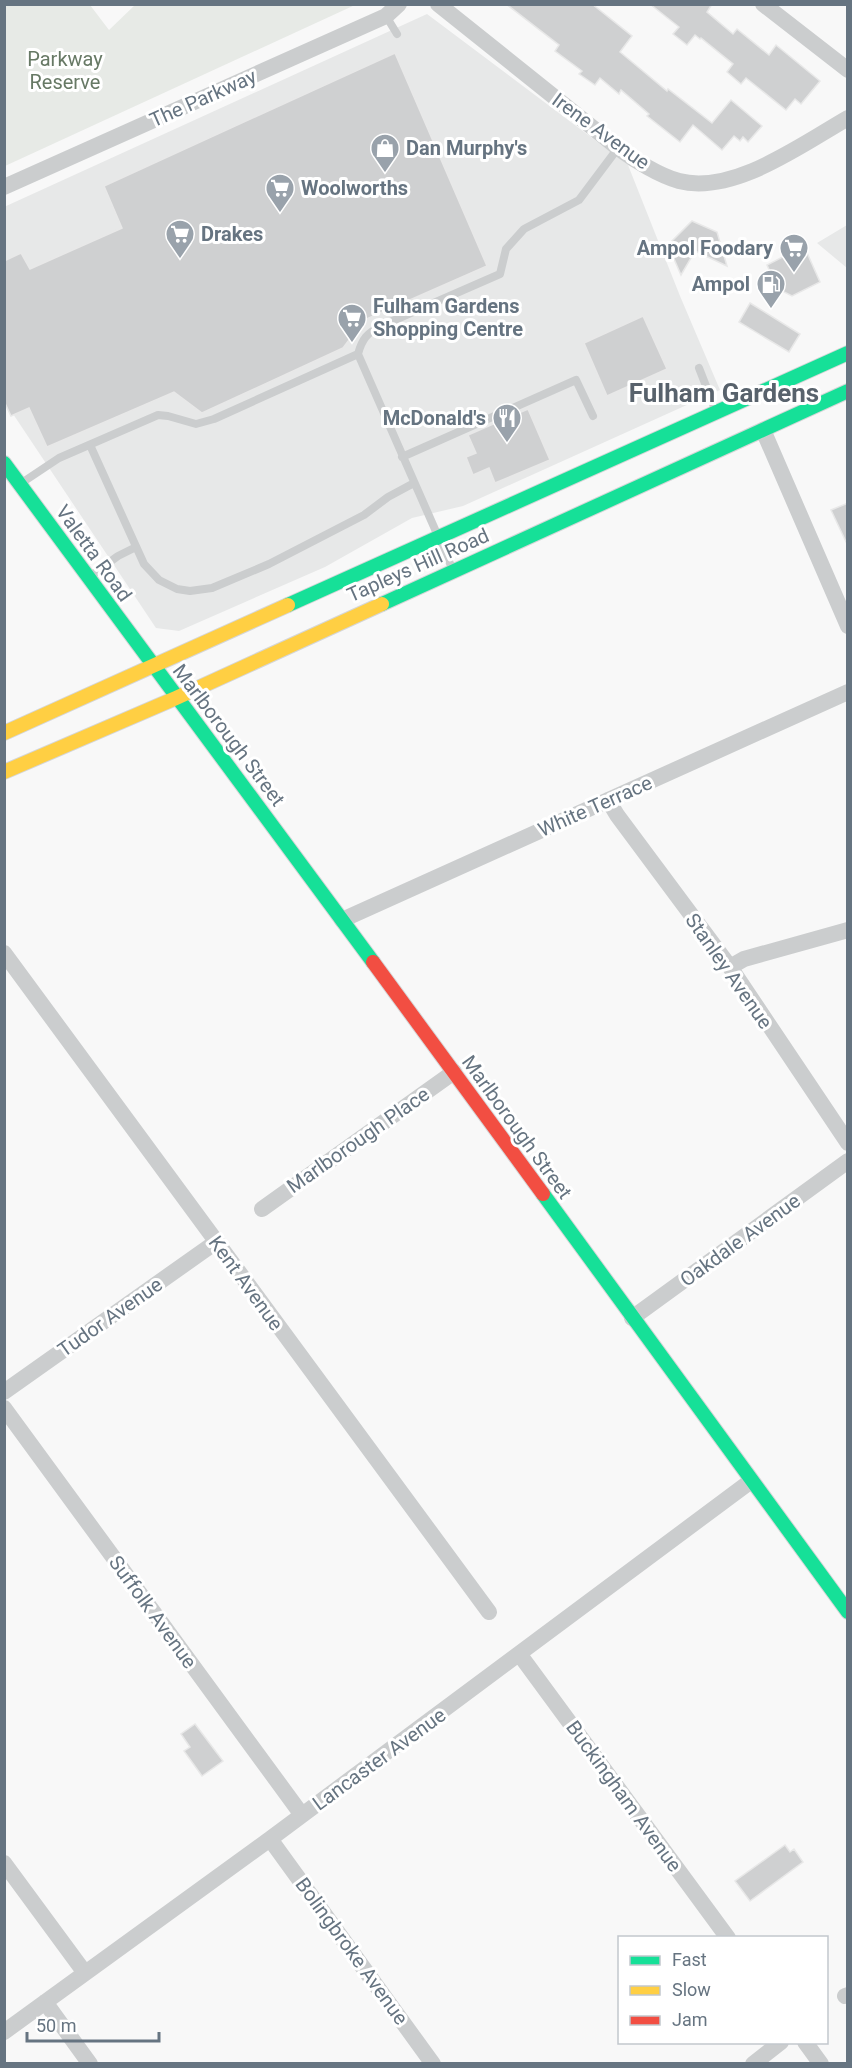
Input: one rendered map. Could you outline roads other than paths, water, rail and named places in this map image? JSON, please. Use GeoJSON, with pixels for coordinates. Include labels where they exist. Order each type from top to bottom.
{"type":"FeatureCollection","features":[{"type":"Feature","properties":{"kind":"main road","name":"Tapleys Hill Road"},"geometry":{"type":"LineString","coordinates":[[4,733],[848,353]]}},
{"type":"Feature","properties":{"kind":"main road","name":"Tapleys Hill Road"},"geometry":{"type":"LineString","coordinates":[[4,772],[176,698],[848,392]]}},
{"type":"Feature","properties":{"kind":"main road","name":"Valetta Road"},"geometry":{"type":"LineString","coordinates":[[4,463],[153,666]]}},
{"type":"Feature","properties":{"kind":"main road","name":"Marlborough Street"},"geometry":{"type":"LineString","coordinates":[[153,666],[454,1072],[848,1612]]}},
{"type":"Feature","properties":{"kind":"street","name":"Irene Avenue"},"geometry":{"type":"LineString","coordinates":[[438,4],[618,148],[637,162],[678,181],[711,184],[750,174],[848,118]]}},
{"type":"Feature","properties":{"kind":"street"},"geometry":{"type":"LineString","coordinates":[[764,4],[848,70]]}},
{"type":"Feature","properties":{"kind":"street","name":"The Parkway"},"geometry":{"type":"LineString","coordinates":[[4,188],[393,10]]}},
{"type":"Feature","properties":{"kind":"street"},"geometry":{"type":"LineString","coordinates":[[763,430],[848,626]]}},
{"type":"Feature","properties":{"kind":"street","name":"White Terrace"},"geometry":{"type":"LineString","coordinates":[[342,920],[848,692]]}},
{"type":"Feature","properties":{"kind":"street","name":"Stanley Avenue"},"geometry":{"type":"LineString","coordinates":[[608,800],[730,967],[848,1143]]}},
{"type":"Feature","properties":{"kind":"street"},"geometry":{"type":"LineString","coordinates":[[730,967],[744,959],[848,930]]}},
{"type":"Feature","properties":{"kind":"street","name":"Kent Avenue"},"geometry":{"type":"LineString","coordinates":[[4,953],[489,1612]]}},
{"type":"Feature","properties":{"kind":"street","name":"Marlborough Place"},"geometry":{"type":"LineString","coordinates":[[262,1209],[454,1072]]}},
{"type":"Feature","properties":{"kind":"street","name":"Oakdale Avenue"},"geometry":{"type":"LineString","coordinates":[[632,1318],[848,1161]]}},
{"type":"Feature","properties":{"kind":"street","name":"Tudor Avenue"},"geometry":{"type":"LineString","coordinates":[[4,1392],[216,1242]]}},
{"type":"Feature","properties":{"kind":"street","name":"Suffolk Avenue"},"geometry":{"type":"LineString","coordinates":[[4,1408],[302,1815]]}},
{"type":"Feature","properties":{"kind":"street","name":"Lancaster Avenue"},"geometry":{"type":"LineString","coordinates":[[4,2032],[270,1839],[751,1481]]}},
{"type":"Feature","properties":{"kind":"street","name":"Buckingham Avenue"},"geometry":{"type":"LineString","coordinates":[[520,1654],[727,1936]]}},
{"type":"Feature","properties":{"kind":"street","name":"Bolingbroke Avenue"},"geometry":{"type":"LineString","coordinates":[[270,1839],[433,2064]]}},
{"type":"Feature","properties":{"kind":"street"},"geometry":{"type":"LineString","coordinates":[[4,1863],[85,1973]]}},
{"type":"Feature","properties":{"kind":"street"},"geometry":{"type":"LineString","coordinates":[[45,2002],[90,2064]]}},
{"type":"Feature","properties":{"kind":"street"},"geometry":{"type":"LineString","coordinates":[[753,2064],[780,2044]]}},
{"type":"Feature","properties":{"kind":"street"},"geometry":{"type":"LineString","coordinates":[[806,2044],[821,2064]]}},
{"type":"Feature","properties":{"kind":"lane"},"geometry":{"type":"LineString","coordinates":[[393,10],[397,34]]}},
{"type":"Feature","properties":{"kind":"lane"},"geometry":{"type":"LineString","coordinates":[[453,571],[358,354],[361,341],[381,326],[500,274],[506,249],[524,229],[579,200],[618,148]]}},
{"type":"Feature","properties":{"kind":"lane"},"geometry":{"type":"LineString","coordinates":[[20,484],[55,460],[158,415],[196,424],[214,419],[358,354]]}},
{"type":"Feature","properties":{"kind":"lane"},"geometry":{"type":"LineString","coordinates":[[699,368],[716,412]]}},
{"type":"Feature","properties":{"kind":"lane"},"geometry":{"type":"LineString","coordinates":[[402,457],[576,380],[593,416]]}},
{"type":"Feature","properties":{"kind":"lane"},"geometry":{"type":"LineString","coordinates":[[90,445],[144,564],[159,580],[177,589],[190,591],[203,590],[269,564],[364,515],[388,497],[414,483]]}},
{"type":"Feature","properties":{"kind":"lane"},"geometry":{"type":"LineString","coordinates":[[88,577],[115,558],[136,547]]}},
{"type":"Feature","properties":{"kind":"place","name":"Dan Murphy's"},"geometry":{"type":"Point","coordinates":[385,174]}},
{"type":"Feature","properties":{"kind":"place","name":"Woolworths"},"geometry":{"type":"Point","coordinates":[280,214]}},
{"type":"Feature","properties":{"kind":"place","name":"Drakes"},"geometry":{"type":"Point","coordinates":[180,260]}},
{"type":"Feature","properties":{"kind":"place","name":"Ampol Foodary"},"geometry":{"type":"Point","coordinates":[794,274]}},
{"type":"Feature","properties":{"kind":"place","name":"Ampol"},"geometry":{"type":"Point","coordinates":[771,310]}},
{"type":"Feature","properties":{"kind":"place","name":"Fulham Gardens Shopping Centre"},"geometry":{"type":"Point","coordinates":[352,344]}},
{"type":"Feature","properties":{"kind":"place","name":"McDonald's"},"geometry":{"type":"Point","coordinates":[507,444]}},
{"type":"Feature","properties":{"kind":"district","name":"Fulham Gardens"},"geometry":{"type":"Point","coordinates":[724,393]}},
{"type":"Feature","properties":{"kind":"park label","name":"Parkway Reserve"},"geometry":{"type":"Point","coordinates":[65,70]}}]}
